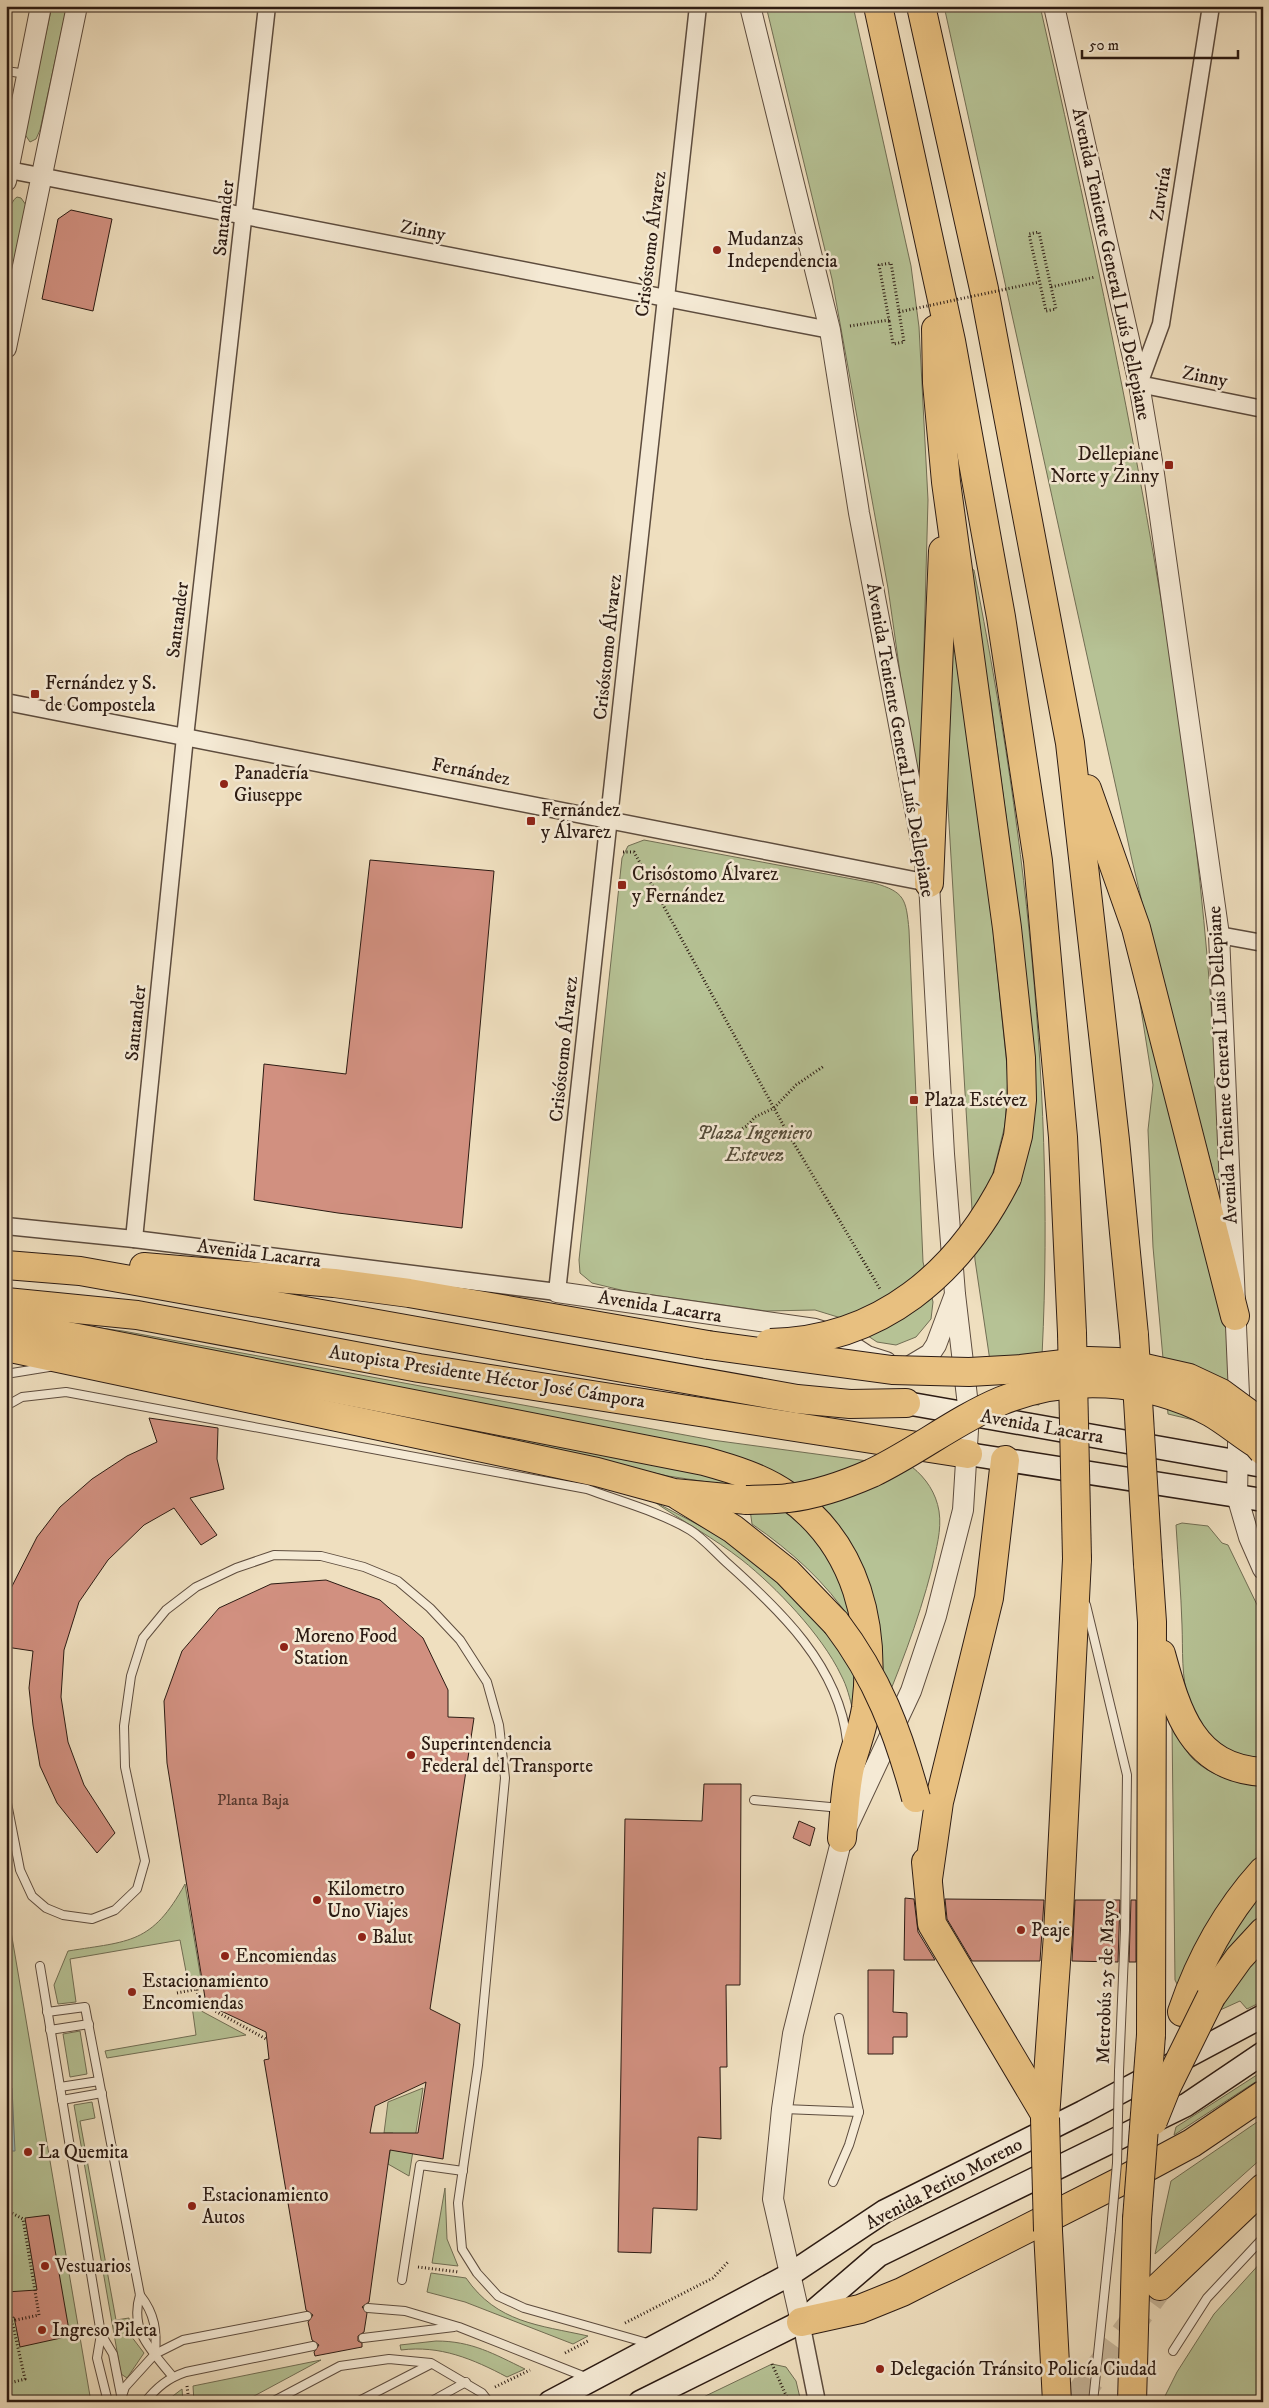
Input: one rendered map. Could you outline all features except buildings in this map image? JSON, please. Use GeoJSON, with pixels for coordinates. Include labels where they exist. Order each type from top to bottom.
{"type":"FeatureCollection","features":[{"type":"Feature","properties":{"kind":"highway"},"geometry":{"type":"LineString","coordinates":[[878,6],[951,341],[1001,617],[1038,862],[1064,1137],[1072,1333],[1077,1564],[1058,1934],[1045,2116],[1048,2231],[1057,2402]]}},
{"type":"Feature","properties":{"kind":"highway"},"geometry":{"type":"LineString","coordinates":[[921,6],[984,289],[1070,743],[1115,1140],[1134,1335],[1152,1622],[1151,2035],[1136,2219],[1132,2402]]}},
{"type":"Feature","properties":{"kind":"highway"},"geometry":{"type":"LineString","coordinates":[[708,1345],[784,1343],[823,1336],[874,1319],[914,1296],[960,1253],[991,1209],[1007,1178],[1018,1136],[1022,1100],[1021,1058],[1008,928],[946,482],[937,383],[934,268]]}},
{"type":"Feature","properties":{"kind":"highway"},"geometry":{"type":"LineString","coordinates":[[929,883],[946,482]]}},
{"type":"Feature","properties":{"kind":"highway"},"geometry":{"type":"LineString","coordinates":[[1070,743],[1136,928],[1235,1316]]}},
{"type":"Feature","properties":{"kind":"highway","name":"Autopista Presidente Héctor José Cámpora"},"geometry":{"type":"LineString","coordinates":[[6,1264],[80,1271],[796,1399],[850,1404],[906,1403]]}},
{"type":"Feature","properties":{"kind":"highway"},"geometry":{"type":"LineString","coordinates":[[80,1271],[150,1267],[334,1283],[409,1293],[708,1345],[892,1370],[970,1372],[1020,1369],[1089,1361],[1118,1362],[1189,1378],[1221,1393],[1263,1424]]}},
{"type":"Feature","properties":{"kind":"highway","name":"Autopista Presidente Héctor José Cámpora"},"geometry":{"type":"LineString","coordinates":[[6,1302],[137,1315],[420,1368],[968,1454]]}},
{"type":"Feature","properties":{"kind":"highway"},"geometry":{"type":"LineString","coordinates":[[6,1324],[704,1461],[738,1471],[786,1495],[812,1515],[834,1541],[855,1580],[866,1635],[868,1687],[866,1711],[850,1769],[842,1838]]}},
{"type":"Feature","properties":{"kind":"highway"},"geometry":{"type":"LineString","coordinates":[[6,1347],[596,1472],[684,1494],[747,1500],[789,1498],[843,1484],[872,1472],[999,1402],[1036,1388],[1061,1385],[1118,1383],[1170,1395],[1210,1412],[1257,1444],[1263,1451]]}},
{"type":"Feature","properties":{"kind":"highway"},"geometry":{"type":"LineString","coordinates":[[928,1879],[939,1802],[989,1598],[1005,1460]]}},
{"type":"Feature","properties":{"kind":"highway"},"geometry":{"type":"LineString","coordinates":[[684,1494],[733,1529],[787,1572],[836,1623],[857,1650],[877,1686],[902,1745],[916,1798],[928,1879],[932,1924],[1045,2116]]}},
{"type":"Feature","properties":{"kind":"highway"},"geometry":{"type":"LineString","coordinates":[[1152,1622],[1174,1698],[1181,1717],[1196,1743],[1223,1764],[1250,1772],[1263,1772]]}},
{"type":"Feature","properties":{"kind":"highway"},"geometry":{"type":"LineString","coordinates":[[1167,2086],[1182,2012],[1195,1975],[1216,1933],[1263,1872]]}},
{"type":"Feature","properties":{"kind":"highway"},"geometry":{"type":"LineString","coordinates":[[1143,2146],[1167,2086],[1211,1996],[1239,1958],[1263,1932]]}},
{"type":"Feature","properties":{"kind":"highway"},"geometry":{"type":"LineString","coordinates":[[800,2322],[860,2309],[902,2292],[1125,2180],[1192,2143],[1263,2095]]}},
{"type":"Feature","properties":{"kind":"highway"},"geometry":{"type":"LineString","coordinates":[[1160,2286],[1263,2188]]}},
{"type":"Feature","properties":{"kind":"main road","name":"Avenida Lacarra"},"geometry":{"type":"LineString","coordinates":[[906,1403],[1263,1466]]}},
{"type":"Feature","properties":{"kind":"main road","name":"Avenida Lacarra"},"geometry":{"type":"LineString","coordinates":[[968,1454],[1263,1500]]}},
{"type":"Feature","properties":{"kind":"main road","name":"Avenida Perito Moreno"},"geometry":{"type":"LineString","coordinates":[[550,2402],[789,2275],[885,2211],[1083,2112],[1263,2016]]}},
{"type":"Feature","properties":{"kind":"main road"},"geometry":{"type":"LineString","coordinates":[[640,2402],[800,2322],[880,2255],[1186,2105],[1263,2053]]}},
{"type":"Feature","properties":{"kind":"street"},"geometry":{"type":"LineString","coordinates":[[7,176],[41,6]]}},
{"type":"Feature","properties":{"kind":"street"},"geometry":{"type":"LineString","coordinates":[[6,348],[77,6]]}},
{"type":"Feature","properties":{"kind":"street","name":"Santander"},"geometry":{"type":"LineString","coordinates":[[134,1239],[185,737],[267,6]]}},
{"type":"Feature","properties":{"kind":"street","name":"Crisóstomo Álvarez"},"geometry":{"type":"LineString","coordinates":[[557,1292],[607,853],[665,297],[698,6]]}},
{"type":"Feature","properties":{"kind":"street","name":"Avenida Teniente General Luís Dellepiane"},"geometry":{"type":"LineString","coordinates":[[750,6],[830,330],[858,512],[929,883],[938,1072],[955,1294],[970,1414],[963,1510],[931,1632],[911,1691],[842,1838],[793,2034],[782,2109],[773,2199],[800,2322]]}},
{"type":"Feature","properties":{"kind":"street","name":"Avenida Teniente General Luís Dellepiane"},"geometry":{"type":"LineString","coordinates":[[1054,6],[1139,384],[1153,467],[1219,935],[1229,1130],[1239,1395],[1237,1496],[1249,1537],[1263,1569]]}},
{"type":"Feature","properties":{"kind":"street","name":"Zuviría"},"geometry":{"type":"LineString","coordinates":[[1139,384],[1161,324],[1211,6]]}},
{"type":"Feature","properties":{"kind":"street","name":"Zinny"},"geometry":{"type":"LineString","coordinates":[[7,176],[41,177],[244,218],[830,330]]}},
{"type":"Feature","properties":{"kind":"street","name":"Zinny"},"geometry":{"type":"LineString","coordinates":[[1139,384],[1263,408]]}},
{"type":"Feature","properties":{"kind":"street","name":"Fernández"},"geometry":{"type":"LineString","coordinates":[[6,702],[929,883]]}},
{"type":"Feature","properties":{"kind":"street"},"geometry":{"type":"LineString","coordinates":[[1219,935],[1263,943]]}},
{"type":"Feature","properties":{"kind":"street","name":"Avenida Lacarra"},"geometry":{"type":"LineString","coordinates":[[6,1226],[134,1239],[557,1292],[815,1330],[847,1341],[867,1356],[910,1366]]}},
{"type":"Feature","properties":{"kind":"street"},"geometry":{"type":"LineString","coordinates":[[906,1403],[910,1366],[930,1354],[936,1345],[955,1294]]}},
{"type":"Feature","properties":{"kind":"street"},"geometry":{"type":"LineString","coordinates":[[800,2322],[817,2402]]}},
{"type":"Feature","properties":{"kind":"lane"},"geometry":{"type":"LineString","coordinates":[[6,71],[27,74]]}},
{"type":"Feature","properties":{"kind":"lane"},"geometry":{"type":"LineString","coordinates":[[6,1374],[79,1362]]}},
{"type":"Feature","properties":{"kind":"lane"},"geometry":{"type":"LineString","coordinates":[[6,1406],[22,1397],[66,1392],[587,1489],[690,1530],[767,1599],[799,1634],[827,1678],[845,1723],[850,1769]]}},
{"type":"Feature","properties":{"kind":"lane"},"geometry":{"type":"LineString","coordinates":[[6,1798],[20,1870],[32,1896],[46,1908],[63,1915],[92,1919],[115,1910],[137,1889],[145,1861],[125,1767],[124,1726],[131,1676],[143,1638],[166,1610],[196,1588],[236,1568],[274,1555],[321,1556],[364,1567],[398,1581],[430,1608],[460,1640],[487,1682],[499,1726],[505,1778],[478,2066],[458,2203],[462,2249],[477,2273],[498,2296],[524,2308],[656,2345]]}},
{"type":"Feature","properties":{"kind":"lane","name":"Metrobús 25 de Mayo"},"geometry":{"type":"LineString","coordinates":[[1077,1564],[1127,1775],[1125,1930],[1118,2071],[1117,2163],[1093,2402]]}},
{"type":"Feature","properties":{"kind":"lane"},"geometry":{"type":"LineString","coordinates":[[754,1800],[845,1809]]}},
{"type":"Feature","properties":{"kind":"lane"},"geometry":{"type":"LineString","coordinates":[[40,1966],[101,2334],[97,2358],[108,2402]]}},
{"type":"Feature","properties":{"kind":"lane"},"geometry":{"type":"LineString","coordinates":[[47,2012],[85,2007],[140,2295],[136,2310],[139,2330],[173,2376]]}},
{"type":"Feature","properties":{"kind":"lane"},"geometry":{"type":"LineString","coordinates":[[833,2182],[849,2145],[859,2112],[839,2018]]}},
{"type":"Feature","properties":{"kind":"lane"},"geometry":{"type":"LineString","coordinates":[[50,2030],[89,2024]]}},
{"type":"Feature","properties":{"kind":"lane"},"geometry":{"type":"LineString","coordinates":[[60,2087],[99,2080]]}},
{"type":"Feature","properties":{"kind":"lane"},"geometry":{"type":"LineString","coordinates":[[62,2100],[102,2093]]}},
{"type":"Feature","properties":{"kind":"lane"},"geometry":{"type":"LineString","coordinates":[[782,2109],[859,2112]]}},
{"type":"Feature","properties":{"kind":"lane"},"geometry":{"type":"LineString","coordinates":[[402,2280],[420,2165],[463,2171]]}},
{"type":"Feature","properties":{"kind":"lane"},"geometry":{"type":"LineString","coordinates":[[1173,2350],[1207,2298],[1263,2238]]}},
{"type":"Feature","properties":{"kind":"lane"},"geometry":{"type":"LineString","coordinates":[[140,2295],[150,2308],[157,2337],[155,2354]]}},
{"type":"Feature","properties":{"kind":"lane"},"geometry":{"type":"LineString","coordinates":[[368,2308],[405,2310],[459,2327],[592,2379]]}},
{"type":"Feature","properties":{"kind":"lane"},"geometry":{"type":"LineString","coordinates":[[121,2400],[125,2387],[155,2354],[183,2340],[307,2316]]}},
{"type":"Feature","properties":{"kind":"lane"},"geometry":{"type":"LineString","coordinates":[[363,2338],[459,2327]]}},
{"type":"Feature","properties":{"kind":"lane"},"geometry":{"type":"LineString","coordinates":[[101,2334],[113,2354],[121,2400]]}},
{"type":"Feature","properties":{"kind":"lane"},"geometry":{"type":"LineString","coordinates":[[145,2402],[156,2388],[173,2376],[313,2346]]}},
{"type":"Feature","properties":{"kind":"lane"},"geometry":{"type":"LineString","coordinates":[[272,2402],[340,2366],[390,2359],[431,2363],[466,2382],[482,2393],[489,2402]]}},
{"type":"Feature","properties":{"kind":"lane"},"geometry":{"type":"LineString","coordinates":[[357,2402],[431,2363]]}},
{"type":"Feature","properties":{"kind":"lane"},"geometry":{"type":"LineString","coordinates":[[430,2402],[466,2382]]}},
{"type":"Feature","properties":{"kind":"path"},"geometry":{"type":"LineString","coordinates":[[1039,232],[1056,309],[1046,311],[1040,282],[1029,234],[1039,232]]}},
{"type":"Feature","properties":{"kind":"path"},"geometry":{"type":"LineString","coordinates":[[891,263],[899,312],[904,342],[892,344],[880,265],[891,263]]}},
{"type":"Feature","properties":{"kind":"path"},"geometry":{"type":"LineString","coordinates":[[1051,287],[1113,273]]}},
{"type":"Feature","properties":{"kind":"path"},"geometry":{"type":"LineString","coordinates":[[899,312],[1040,282]]}},
{"type":"Feature","properties":{"kind":"path"},"geometry":{"type":"LineString","coordinates":[[830,330],[889,320]]}},
{"type":"Feature","properties":{"kind":"path"},"geometry":{"type":"LineString","coordinates":[[607,853],[634,852],[774,1108],[826,1199],[885,1294]]}},
{"type":"Feature","properties":{"kind":"path"},"geometry":{"type":"LineString","coordinates":[[727,1137],[747,1126],[755,1117],[774,1108],[796,1086],[824,1066]]}},
{"type":"Feature","properties":{"kind":"path"},"geometry":{"type":"LineString","coordinates":[[177,1993],[197,1989],[199,2002],[266,2039]]}},
{"type":"Feature","properties":{"kind":"path"},"geometry":{"type":"LineString","coordinates":[[6,2210],[23,2219],[39,2315],[12,2321],[25,2380],[6,2384]]}},
{"type":"Feature","properties":{"kind":"path"},"geometry":{"type":"LineString","coordinates":[[404,2266],[477,2273]]}},
{"type":"Feature","properties":{"kind":"path"},"geometry":{"type":"LineString","coordinates":[[772,2364],[789,2402]]}},
{"type":"Feature","properties":{"kind":"green space"},"geometry":{"type":"Polygon","coordinates":[[[52,6],[67,6],[40,130],[36,139],[30,142],[24,133],[52,6]]]}},
{"type":"Feature","properties":{"kind":"green space"},"geometry":{"type":"Polygon","coordinates":[[[766,6],[853,6],[911,266],[919,327],[928,500],[920,791],[915,778],[888,588],[832,279],[766,6]]]}},
{"type":"Feature","properties":{"kind":"green space"},"geometry":{"type":"Polygon","coordinates":[[[944,6],[1040,6],[1104,296],[1133,442],[1182,736],[1200,883],[1213,1031],[1220,1180],[1215,1179],[1154,953],[1132,860],[944,6]]]}},
{"type":"Feature","properties":{"kind":"green space"},"geometry":{"type":"Polygon","coordinates":[[[17,197],[21,198],[26,205],[6,298],[6,228],[12,203],[17,197]]]}},
{"type":"Feature","properties":{"kind":"green space"},"geometry":{"type":"Polygon","coordinates":[[[966,567],[974,570],[1010,776],[1024,881],[1034,985],[1045,1195],[1044,1300],[1039,1405],[1020,1403],[1002,1385],[990,1361],[975,1260],[946,773],[954,620],[988,882],[1008,1076],[1005,1125],[993,1173],[1017,1179],[1026,996],[1022,938],[991,703],[966,567]]]}},
{"type":"Feature","properties":{"kind":"green space","name":"Plaza Ingeniero Estevez"},"geometry":{"type":"Polygon","coordinates":[[[644,840],[874,883],[892,890],[902,898],[907,911],[909,930],[923,1262],[933,1302],[931,1319],[916,1337],[896,1345],[877,1342],[841,1318],[815,1310],[766,1311],[625,1291],[592,1283],[580,1273],[579,1260],[622,858],[628,846],[644,840]]]}},
{"type":"Feature","properties":{"kind":"green space"},"geometry":{"type":"Polygon","coordinates":[[[1137,984],[1219,1277],[1231,1352],[1230,1414],[1215,1425],[1168,1414],[1153,1247],[1148,1130],[1153,1085],[1137,984]]]}},
{"type":"Feature","properties":{"kind":"green space"},"geometry":{"type":"Polygon","coordinates":[[[48,1321],[123,1331],[712,1440],[912,1467],[926,1481],[935,1498],[940,1518],[937,1547],[914,1628],[876,1726],[878,1654],[797,1491],[48,1321]]]}},
{"type":"Feature","properties":{"kind":"green space"},"geometry":{"type":"Polygon","coordinates":[[[6,1332],[750,1484],[823,1540],[858,1626],[853,1711],[845,1684],[833,1660],[810,1628],[783,1598],[742,1560],[653,1501],[731,1542],[852,1622],[842,1607],[807,1568],[752,1524],[747,1488],[668,1476],[6,1332]]]}},
{"type":"Feature","properties":{"kind":"green space"},"geometry":{"type":"Polygon","coordinates":[[[1182,1523],[1208,1526],[1222,1543],[1228,1545],[1263,1617],[1263,1759],[1239,1755],[1217,1742],[1200,1723],[1189,1701],[1184,1673],[1176,1525],[1182,1523]]]}},
{"type":"Feature","properties":{"kind":"green space"},"geometry":{"type":"Polygon","coordinates":[[[1172,1724],[1192,1758],[1207,1770],[1234,1781],[1263,1785],[1263,1855],[1247,1871],[1181,1983],[1177,1984],[1175,1980],[1172,1724]]]}},
{"type":"Feature","properties":{"kind":"green space"},"geometry":{"type":"Polygon","coordinates":[[[185,1884],[201,1979],[188,1982],[180,1940],[70,1959],[76,2002],[58,2004],[54,1985],[68,1951],[124,1941],[150,1929],[173,1904],[185,1884]]]}},
{"type":"Feature","properties":{"kind":"green space"},"geometry":{"type":"Polygon","coordinates":[[[1263,1890],[1263,1915],[1212,1977],[1221,1946],[1263,1890]]]}},
{"type":"Feature","properties":{"kind":"green space","name":"La Quemita"},"geometry":{"type":"Polygon","coordinates":[[[6,1902],[91,2402],[6,2402],[6,1902]]]}},
{"type":"Feature","properties":{"kind":"green space"},"geometry":{"type":"Polygon","coordinates":[[[1263,1947],[1263,2001],[1247,2009],[1240,2001],[1218,2011],[1232,1987],[1263,1947]]]}},
{"type":"Feature","properties":{"kind":"green space"},"geometry":{"type":"Polygon","coordinates":[[[192,2006],[246,2035],[107,2058],[105,2051],[196,2035],[192,2006]]]}},
{"type":"Feature","properties":{"kind":"green space"},"geometry":{"type":"Polygon","coordinates":[[[80,2031],[87,2074],[70,2077],[63,2034],[80,2031]]]}},
{"type":"Feature","properties":{"kind":"green space"},"geometry":{"type":"Polygon","coordinates":[[[1263,2071],[1263,2077],[1174,2135],[1176,2127],[1263,2071]]]}},
{"type":"Feature","properties":{"kind":"green space"},"geometry":{"type":"Polygon","coordinates":[[[423,2088],[409,2176],[388,2164],[393,2133],[384,2133],[388,2102],[423,2088]]]}},
{"type":"Feature","properties":{"kind":"green space"},"geometry":{"type":"Polygon","coordinates":[[[92,2102],[95,2118],[80,2121],[116,2320],[129,2318],[131,2336],[144,2353],[127,2378],[121,2374],[74,2105],[92,2102]]]}},
{"type":"Feature","properties":{"kind":"green space"},"geometry":{"type":"Polygon","coordinates":[[[1263,2118],[1263,2157],[1155,2254],[1171,2181],[1263,2118]]]}},
{"type":"Feature","properties":{"kind":"green space"},"geometry":{"type":"Polygon","coordinates":[[[445,2188],[447,2239],[458,2266],[432,2263],[445,2188]]]}},
{"type":"Feature","properties":{"kind":"green space"},"geometry":{"type":"Polygon","coordinates":[[[1263,2260],[1263,2402],[1165,2402],[1164,2398],[1177,2372],[1214,2314],[1263,2260]]]}},
{"type":"Feature","properties":{"kind":"green space"},"geometry":{"type":"Polygon","coordinates":[[[431,2273],[466,2278],[478,2293],[491,2304],[520,2320],[588,2336],[573,2344],[465,2302],[427,2292],[431,2273]]]}},
{"type":"Feature","properties":{"kind":"green space"},"geometry":{"type":"Polygon","coordinates":[[[436,2341],[472,2346],[525,2369],[507,2377],[482,2364],[456,2355],[429,2350],[401,2350],[400,2345],[436,2341]]]}},
{"type":"Feature","properties":{"kind":"green space"},"geometry":{"type":"Polygon","coordinates":[[[321,2360],[243,2402],[194,2402],[193,2386],[321,2360]]]}},
{"type":"Feature","properties":{"kind":"green space"},"geometry":{"type":"Polygon","coordinates":[[[772,2364],[786,2367],[796,2381],[801,2402],[693,2402],[772,2364]]]}},
{"type":"Feature","properties":{"kind":"green space"},"geometry":{"type":"Polygon","coordinates":[[[182,2389],[183,2402],[165,2402],[182,2389]]]}},
{"type":"Feature","properties":{"kind":"water"},"geometry":{"type":"Polygon","coordinates":[[[12,2088],[15,2151],[6,2151],[6,2089],[12,2088]]]}},
{"type":"Feature","properties":{"kind":"tunnel"},"geometry":{"type":"LineString","coordinates":[[1074,2402],[1160,2286]]}},
{"type":"Feature","properties":{"kind":"place","name":"Mudanzas Independencia"},"geometry":{"type":"Point","coordinates":[717,250]}},
{"type":"Feature","properties":{"kind":"place","name":"Dellepiane Norte y Zinny"},"geometry":{"type":"Point","coordinates":[1169,465]}},
{"type":"Feature","properties":{"kind":"place","name":"Fernández y S. de Compostela"},"geometry":{"type":"Point","coordinates":[35,694]}},
{"type":"Feature","properties":{"kind":"place","name":"Panadería Giuseppe"},"geometry":{"type":"Point","coordinates":[224,784]}},
{"type":"Feature","properties":{"kind":"place","name":"Fernández y Álvarez"},"geometry":{"type":"Point","coordinates":[531,821]}},
{"type":"Feature","properties":{"kind":"place","name":"Crisóstomo Álvarez y Fernández"},"geometry":{"type":"Point","coordinates":[622,885]}},
{"type":"Feature","properties":{"kind":"place","name":"Plaza Estévez"},"geometry":{"type":"Point","coordinates":[914,1100]}},
{"type":"Feature","properties":{"kind":"place","name":"Moreno Food Station"},"geometry":{"type":"Point","coordinates":[284,1647]}},
{"type":"Feature","properties":{"kind":"place","name":"Superintendencia Federal del Transporte"},"geometry":{"type":"Point","coordinates":[411,1755]}},
{"type":"Feature","properties":{"kind":"place","name":"Kilometro Uno Viajes"},"geometry":{"type":"Point","coordinates":[317,1900]}},
{"type":"Feature","properties":{"kind":"place","name":"Peaje"},"geometry":{"type":"Point","coordinates":[1021,1930]}},
{"type":"Feature","properties":{"kind":"place","name":"Balut"},"geometry":{"type":"Point","coordinates":[362,1937]}},
{"type":"Feature","properties":{"kind":"place","name":"Encomiendas"},"geometry":{"type":"Point","coordinates":[225,1956]}},
{"type":"Feature","properties":{"kind":"place","name":"Estacionamiento Encomiendas"},"geometry":{"type":"Point","coordinates":[132,1992]}},
{"type":"Feature","properties":{"kind":"place","name":"La Quemita"},"geometry":{"type":"Point","coordinates":[28,2152]}},
{"type":"Feature","properties":{"kind":"place","name":"Estacionamiento Autos"},"geometry":{"type":"Point","coordinates":[192,2206]}},
{"type":"Feature","properties":{"kind":"place","name":"Vestuarios"},"geometry":{"type":"Point","coordinates":[45,2266]}},
{"type":"Feature","properties":{"kind":"place","name":"Ingreso Pileta"},"geometry":{"type":"Point","coordinates":[42,2330]}},
{"type":"Feature","properties":{"kind":"place","name":"Delegación Tránsito Policía Ciudad"},"geometry":{"type":"Point","coordinates":[880,2369]}}]}
